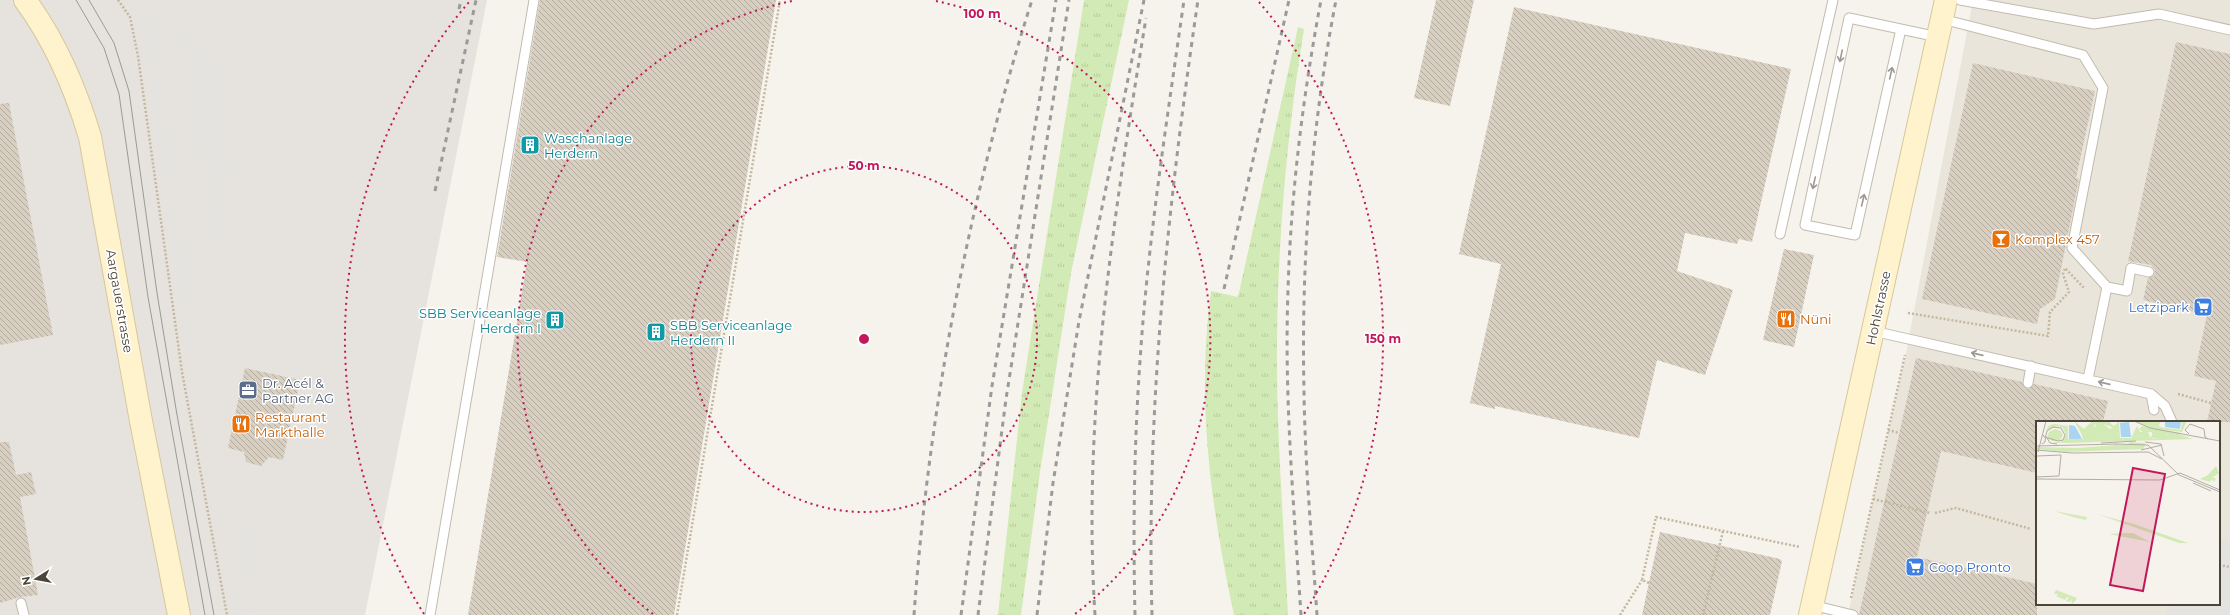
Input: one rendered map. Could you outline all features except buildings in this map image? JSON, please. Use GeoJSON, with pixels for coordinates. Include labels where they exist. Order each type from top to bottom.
{"type":"FeatureCollection","features":[{"type":"Feature","properties":{"kind":"street","name":"Aargauerstrasse"},"geometry":{"type":"LineString","coordinates":[[24,0],[41,22],[63,61],[78,98],[90,137],[141,421],[179,615]]}},
{"type":"Feature","properties":{"kind":"street","name":"Hohlstrasse"},"geometry":{"type":"LineString","coordinates":[[1811,610],[1942,19]]}},
{"type":"Feature","properties":{"kind":"lane"},"geometry":{"type":"LineString","coordinates":[[430,615],[534,0]]}},
{"type":"Feature","properties":{"kind":"lane"},"geometry":{"type":"LineString","coordinates":[[1780,234],[1833,0]]}},
{"type":"Feature","properties":{"kind":"lane"},"geometry":{"type":"LineString","coordinates":[[1960,0],[2094,24],[2158,14],[2230,30]]}},
{"type":"Feature","properties":{"kind":"lane"},"geometry":{"type":"LineString","coordinates":[[1901,29],[1855,235],[1805,225],[1850,18],[1901,29],[1942,19],[2083,55],[2103,88],[2072,248],[2107,287],[2126,291],[2131,268],[2150,272]]}},
{"type":"Feature","properties":{"kind":"lane"},"geometry":{"type":"LineString","coordinates":[[2088,379],[2107,287]]}},
{"type":"Feature","properties":{"kind":"lane"},"geometry":{"type":"LineString","coordinates":[[1873,331],[2151,394],[2165,406],[2172,421]]}},
{"type":"Feature","properties":{"kind":"lane"},"geometry":{"type":"LineString","coordinates":[[2028,383],[2031,366]]}},
{"type":"Feature","properties":{"kind":"lane"},"geometry":{"type":"LineString","coordinates":[[2151,394],[2154,410]]}},
{"type":"Feature","properties":{"kind":"lane"},"geometry":{"type":"LineString","coordinates":[[21,603],[24,615]]}},
{"type":"Feature","properties":{"kind":"lane"},"geometry":{"type":"LineString","coordinates":[[1811,610],[1853,615]]}},
{"type":"Feature","properties":{"kind":"path"},"geometry":{"type":"LineString","coordinates":[[118,0],[130,17],[138,56],[182,372],[227,615]]}},
{"type":"Feature","properties":{"kind":"path"},"geometry":{"type":"LineString","coordinates":[[677,615],[780,0]]}},
{"type":"Feature","properties":{"kind":"path"},"geometry":{"type":"LineString","coordinates":[[1908,313],[2048,336],[2050,312],[2069,292],[2063,274],[2065,268],[2080,285]]}},
{"type":"Feature","properties":{"kind":"path"},"geometry":{"type":"LineString","coordinates":[[1851,598],[1906,351]]}},
{"type":"Feature","properties":{"kind":"path"},"geometry":{"type":"LineString","coordinates":[[2178,394],[2211,403]]}},
{"type":"Feature","properties":{"kind":"path"},"geometry":{"type":"LineString","coordinates":[[1888,430],[1899,433]]}},
{"type":"Feature","properties":{"kind":"path"},"geometry":{"type":"LineString","coordinates":[[1873,499],[1930,513]]}},
{"type":"Feature","properties":{"kind":"path"},"geometry":{"type":"LineString","coordinates":[[1935,513],[1956,508],[2031,529]]}},
{"type":"Feature","properties":{"kind":"path"},"geometry":{"type":"LineString","coordinates":[[1620,615],[1642,580],[1656,517],[1800,547]]}},
{"type":"Feature","properties":{"kind":"path"},"geometry":{"type":"LineString","coordinates":[[1703,615],[1723,531]]}},
{"type":"Feature","properties":{"kind":"path"},"geometry":{"type":"LineString","coordinates":[[2220,565],[2230,567]]}},
{"type":"Feature","properties":{"kind":"path"},"geometry":{"type":"LineString","coordinates":[[1642,580],[1649,583]]}},
{"type":"Feature","properties":{"kind":"shaded area"},"geometry":{"type":"Polygon","coordinates":[[[0,0],[487,0],[365,615],[0,615],[0,0]]]}},
{"type":"Feature","properties":{"kind":"shaded area"},"geometry":{"type":"Polygon","coordinates":[[[1973,0],[2230,0],[2230,615],[1848,615],[1906,353],[1973,0]]]}},
{"type":"Feature","properties":{"kind":"shaded area"},"geometry":{"type":"Polygon","coordinates":[[[155,13],[202,350],[187,352],[141,15],[155,13]]]}},
{"type":"Feature","properties":{"kind":"shaded area"},"geometry":{"type":"Polygon","coordinates":[[[195,22],[198,47],[206,46],[208,63],[221,61],[238,180],[217,182],[225,236],[207,239],[177,25],[195,22]]]}},
{"type":"Feature","properties":{"kind":"shaded area"},"geometry":{"type":"Polygon","coordinates":[[[305,454],[312,462],[291,575],[282,574],[305,454]]]}},
{"type":"Feature","properties":{"kind":"shaded area"},"geometry":{"type":"Polygon","coordinates":[[[243,518],[261,522],[247,594],[251,615],[234,615],[231,598],[243,518]]]}},
{"type":"Feature","properties":{"kind":"shaded area"},"geometry":{"type":"Polygon","coordinates":[[[2220,540],[2230,542],[2230,615],[2166,615],[2169,605],[2220,605],[2220,540]]]}},
{"type":"Feature","properties":{"kind":"green space"},"geometry":{"type":"Polygon","coordinates":[[[1084,0],[1129,0],[1071,273],[1040,472],[1021,615],[998,615],[1022,393],[1084,0]]]}},
{"type":"Feature","properties":{"kind":"green space"},"geometry":{"type":"Polygon","coordinates":[[[1298,27],[1304,29],[1284,185],[1279,263],[1277,342],[1279,444],[1288,615],[1234,615],[1219,535],[1208,454],[1205,373],[1211,291],[1238,297],[1298,27]]]}},
{"type":"Feature","properties":{"kind":"tram line"},"geometry":{"type":"LineString","coordinates":[[76,0],[104,48],[119,94],[148,297],[205,615]]}},
{"type":"Feature","properties":{"kind":"tram line"},"geometry":{"type":"LineString","coordinates":[[89,0],[114,43],[129,91],[157,293],[177,415],[214,615]]}},
{"type":"Feature","properties":{"kind":"railway"},"geometry":{"type":"LineString","coordinates":[[459,9],[461,0]]}},
{"type":"Feature","properties":{"kind":"railway"},"geometry":{"type":"LineString","coordinates":[[435,191],[476,0]]}},
{"type":"Feature","properties":{"kind":"railway"},"geometry":{"type":"LineString","coordinates":[[914,615],[930,459],[941,381],[955,304],[989,151],[1009,75],[1032,0]]}},
{"type":"Feature","properties":{"kind":"railway"},"geometry":{"type":"LineString","coordinates":[[961,615],[992,386],[1056,0]]}},
{"type":"Feature","properties":{"kind":"railway"},"geometry":{"type":"LineString","coordinates":[[978,615],[1006,399],[1069,0]]}},
{"type":"Feature","properties":{"kind":"railway"},"geometry":{"type":"LineString","coordinates":[[1037,615],[1053,483],[1079,321],[1144,0]]}},
{"type":"Feature","properties":{"kind":"railway"},"geometry":{"type":"LineString","coordinates":[[1135,615],[1135,456],[1143,316],[1159,180],[1184,0]]}},
{"type":"Feature","properties":{"kind":"railway"},"geometry":{"type":"LineString","coordinates":[[1152,615],[1152,461],[1156,384],[1177,153],[1198,0]]}},
{"type":"Feature","properties":{"kind":"railway"},"geometry":{"type":"LineString","coordinates":[[1224,289],[1289,0]]}},
{"type":"Feature","properties":{"kind":"railway"},"geometry":{"type":"LineString","coordinates":[[1301,615],[1287,371],[1288,290],[1295,180],[1303,108],[1321,0]]}},
{"type":"Feature","properties":{"kind":"railway"},"geometry":{"type":"LineString","coordinates":[[1317,615],[1306,448],[1303,343],[1304,294],[1306,244],[1314,146],[1327,49],[1336,0]]}},
{"type":"Feature","properties":{"kind":"railway"},"geometry":{"type":"LineString","coordinates":[[1095,615],[1092,540],[1093,465],[1097,390],[1112,240],[1146,18]]}},
{"type":"Feature","properties":{"kind":"place","name":"Waschanlage Herdern"},"geometry":{"type":"Point","coordinates":[530,145]}},
{"type":"Feature","properties":{"kind":"place","name":"Komplex 457"},"geometry":{"type":"Point","coordinates":[2001,239]}},
{"type":"Feature","properties":{"kind":"place","name":"Letzipark"},"geometry":{"type":"Point","coordinates":[2203,307]}},
{"type":"Feature","properties":{"kind":"place","name":"Nüni"},"geometry":{"type":"Point","coordinates":[1786,319]}},
{"type":"Feature","properties":{"kind":"place","name":"SBB Serviceanlage Herdern I"},"geometry":{"type":"Point","coordinates":[555,320]}},
{"type":"Feature","properties":{"kind":"place","name":"SBB Serviceanlage Herdern II"},"geometry":{"type":"Point","coordinates":[656,332]}},
{"type":"Feature","properties":{"kind":"place","name":"Dr. Acél & Partner AG"},"geometry":{"type":"Point","coordinates":[248,390]}},
{"type":"Feature","properties":{"kind":"place","name":"Restaurant Markthalle"},"geometry":{"type":"Point","coordinates":[241,424]}},
{"type":"Feature","properties":{"kind":"place","name":"Coop Pronto"},"geometry":{"type":"Point","coordinates":[1915,567]}}]}
